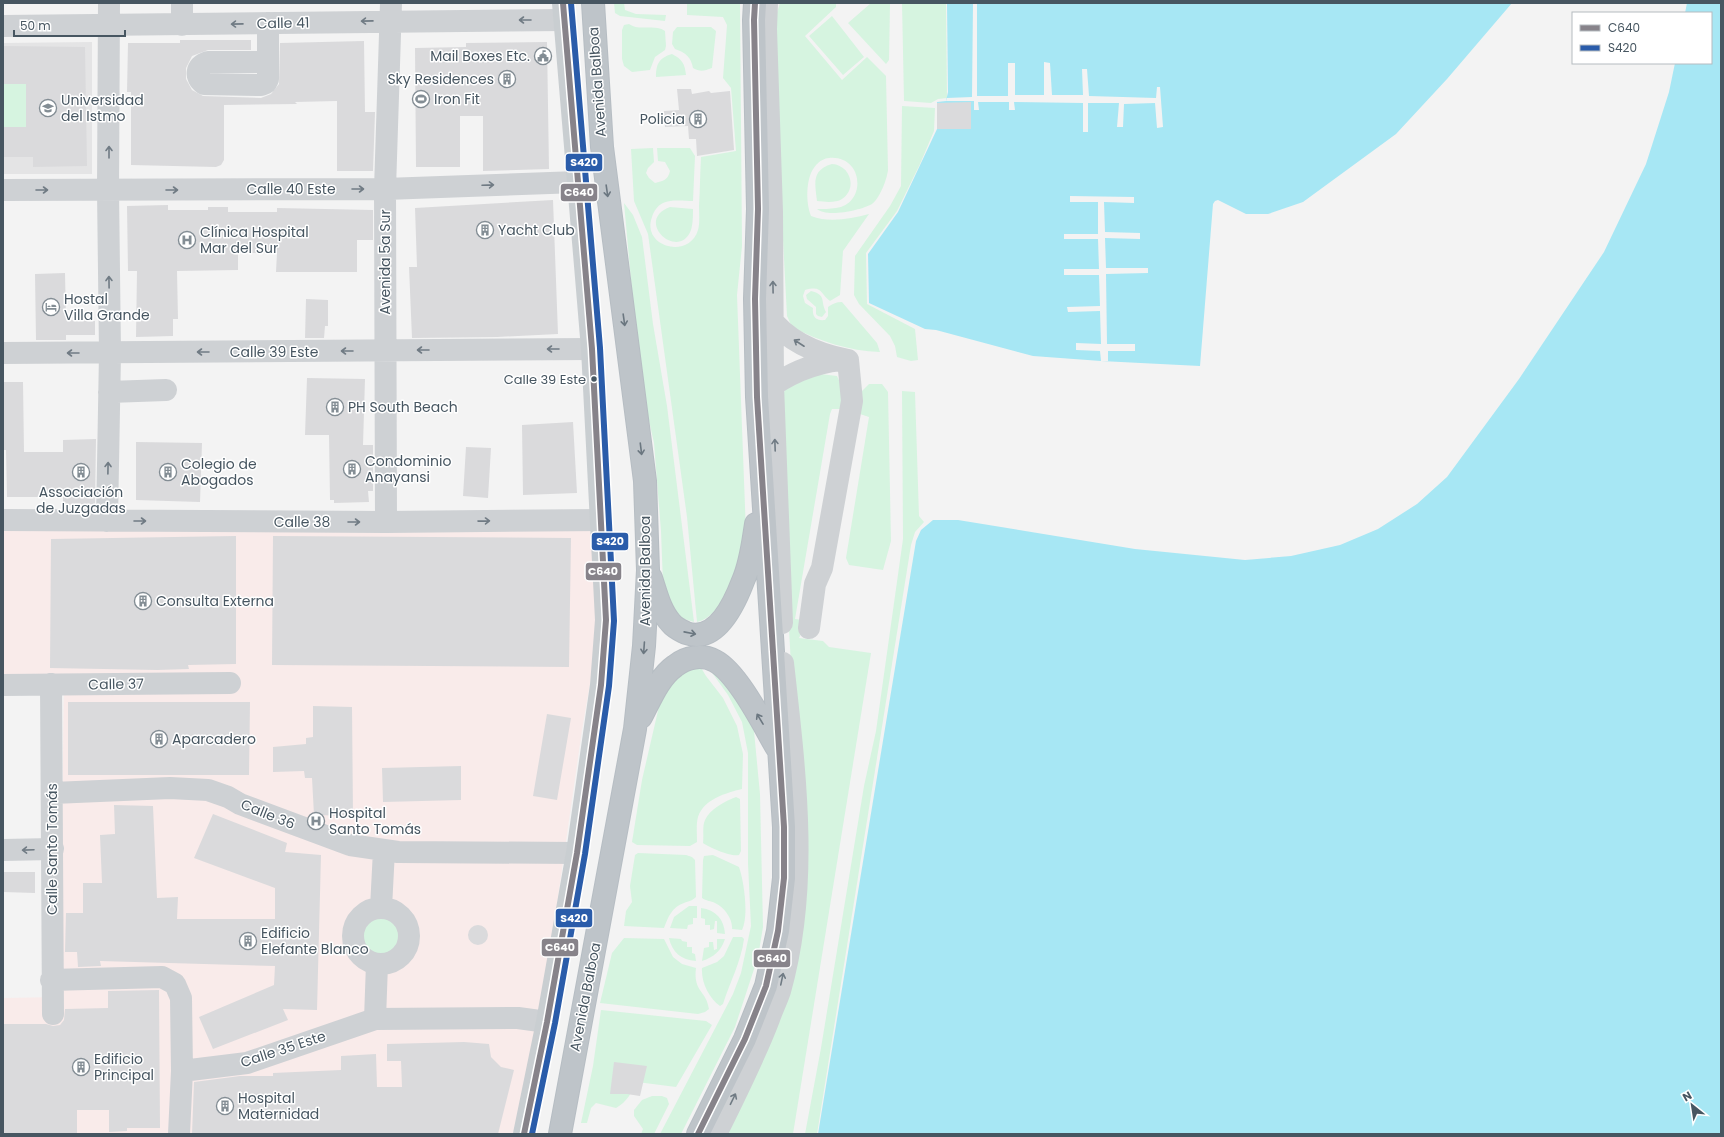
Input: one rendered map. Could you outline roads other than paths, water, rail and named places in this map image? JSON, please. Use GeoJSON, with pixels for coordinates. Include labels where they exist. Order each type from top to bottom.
{"type":"FeatureCollection","features":[{"type":"Feature","properties":{"kind":"highway"},"geometry":{"type":"LineString","coordinates":[[581,3],[598,96]]}},
{"type":"Feature","properties":{"kind":"highway","name":"Avenida Balboa"},"geometry":{"type":"LineString","coordinates":[[560,1134],[635,729],[644,646],[648,570],[645,481],[606,186],[598,96],[593,3]]}},
{"type":"Feature","properties":{"kind":"highway"},"geometry":{"type":"LineString","coordinates":[[698,1134],[745,1040],[768,979],[778,931],[784,878],[784,828],[780,752],[763,488],[765,391],[755,299],[758,209],[754,20],[755,3]]}},
{"type":"Feature","properties":{"kind":"highway"},"geometry":{"type":"LineString","coordinates":[[648,570],[664,612],[671,623],[679,630],[689,634],[700,634],[712,630],[721,621],[733,604],[744,579],[751,555],[763,488]]}},
{"type":"Feature","properties":{"kind":"highway"},"geometry":{"type":"LineString","coordinates":[[635,729],[663,678],[674,666],[688,659],[704,657],[716,662],[730,674],[754,708],[780,752]]}},
{"type":"Feature","properties":{"kind":"main road","name":"Avenida Balboa"},"geometry":{"type":"LineString","coordinates":[[524,1134],[547,1022],[577,853],[602,685],[606,620],[592,349],[564,12]]}},
{"type":"Feature","properties":{"kind":"street"},"geometry":{"type":"LineString","coordinates":[[107,521],[110,353],[108,190],[109,3]]}},
{"type":"Feature","properties":{"kind":"street"},"geometry":{"type":"LineString","coordinates":[[182,3],[182,25]]}},
{"type":"Feature","properties":{"kind":"street"},"geometry":{"type":"LineString","coordinates":[[716,1134],[759,1045],[780,991],[792,931],[797,878],[797,827],[793,759],[783,653],[765,391],[773,323],[772,212],[766,29],[767,3]]}},
{"type":"Feature","properties":{"kind":"street","name":"Calle 41"},"geometry":{"type":"LineString","coordinates":[[3,26],[268,23],[391,12],[564,12]]}},
{"type":"Feature","properties":{"kind":"street","name":"Avenida 5a Sur"},"geometry":{"type":"LineString","coordinates":[[386,522],[385,189],[391,12]]}},
{"type":"Feature","properties":{"kind":"street"},"geometry":{"type":"LineString","coordinates":[[268,23],[268,62]]}},
{"type":"Feature","properties":{"kind":"street","name":"Calle 40 Este"},"geometry":{"type":"LineString","coordinates":[[3,190],[385,189],[578,182]]}},
{"type":"Feature","properties":{"kind":"street"},"geometry":{"type":"LineString","coordinates":[[755,299],[773,323],[785,334],[804,346],[826,355],[848,360]]}},
{"type":"Feature","properties":{"kind":"street","name":"Calle 39 Este"},"geometry":{"type":"LineString","coordinates":[[3,353],[592,349]]}},
{"type":"Feature","properties":{"kind":"street"},"geometry":{"type":"LineString","coordinates":[[765,391],[799,370],[823,362],[848,360]]}},
{"type":"Feature","properties":{"kind":"street"},"geometry":{"type":"LineString","coordinates":[[810,628],[815,584],[822,568],[852,401],[848,360]]}},
{"type":"Feature","properties":{"kind":"street"},"geometry":{"type":"LineString","coordinates":[[109,392],[166,390]]}},
{"type":"Feature","properties":{"kind":"street","name":"Calle 38"},"geometry":{"type":"LineString","coordinates":[[3,520],[386,522],[602,520]]}},
{"type":"Feature","properties":{"kind":"street","name":"Calle 37"},"geometry":{"type":"LineString","coordinates":[[3,685],[230,683]]}},
{"type":"Feature","properties":{"kind":"street","name":"Calle Santo Tomás"},"geometry":{"type":"LineString","coordinates":[[51,684],[53,792],[51,980],[53,1014]]}},
{"type":"Feature","properties":{"kind":"street","name":"Calle 36"},"geometry":{"type":"LineString","coordinates":[[53,792],[170,788],[208,790],[228,797],[240,804],[342,843],[398,852],[577,853]]}},
{"type":"Feature","properties":{"kind":"street"},"geometry":{"type":"LineString","coordinates":[[3,850],[52,849]]}},
{"type":"Feature","properties":{"kind":"street"},"geometry":{"type":"LineString","coordinates":[[381,908],[384,850]]}},
{"type":"Feature","properties":{"kind":"street"},"geometry":{"type":"LineString","coordinates":[[381,908],[397,913],[403,919],[409,934],[405,950],[400,957],[385,964],[377,964],[360,956],[352,939],[353,929],[363,914],[372,909],[381,908]]}},
{"type":"Feature","properties":{"kind":"street"},"geometry":{"type":"LineString","coordinates":[[375,1019],[377,964]]}},
{"type":"Feature","properties":{"kind":"street"},"geometry":{"type":"LineString","coordinates":[[51,980],[162,977],[175,984],[181,998],[182,1071],[179,1134]]}},
{"type":"Feature","properties":{"kind":"street","name":"Calle 35 Este"},"geometry":{"type":"LineString","coordinates":[[182,1071],[247,1063],[375,1019],[518,1018],[547,1022]]}},
{"type":"Feature","properties":{"kind":"water"},"geometry":{"type":"Polygon","coordinates":[[[947,3],[1512,3],[1447,79],[1396,134],[1303,202],[1268,214],[1246,214],[1218,200],[1215,201],[1213,204],[1200,366],[1033,356],[936,330],[925,329],[869,303],[868,254],[898,212],[937,129],[937,102],[946,101],[948,92],[947,3]]]}},
{"type":"Feature","properties":{"kind":"water"},"geometry":{"type":"Polygon","coordinates":[[[1687,3],[1721,3],[1721,1134],[818,1134],[916,541],[921,530],[933,520],[958,520],[1135,549],[1245,560],[1291,556],[1340,545],[1378,529],[1417,504],[1447,477],[1519,379],[1604,252],[1646,164],[1669,92],[1675,64],[1712,64],[1712,12],[1685,12],[1687,3]]]}},
{"type":"Feature","properties":{"kind":"place","name":"Mail Boxes Etc."},"geometry":{"type":"Point","coordinates":[543,56]}},
{"type":"Feature","properties":{"kind":"place","name":"Sky Residences"},"geometry":{"type":"Point","coordinates":[507,79]}},
{"type":"Feature","properties":{"kind":"place","name":"Iron Fit"},"geometry":{"type":"Point","coordinates":[421,99]}},
{"type":"Feature","properties":{"kind":"place","name":"Universidad del Istmo"},"geometry":{"type":"Point","coordinates":[48,108]}},
{"type":"Feature","properties":{"kind":"place","name":"Policia"},"geometry":{"type":"Point","coordinates":[698,119]}},
{"type":"Feature","properties":{"kind":"place","name":"Yacht Club"},"geometry":{"type":"Point","coordinates":[485,230]}},
{"type":"Feature","properties":{"kind":"place","name":"Clínica Hospital Mar del Sur"},"geometry":{"type":"Point","coordinates":[187,240]}},
{"type":"Feature","properties":{"kind":"place","name":"Hostal Villa Grande"},"geometry":{"type":"Point","coordinates":[51,307]}},
{"type":"Feature","properties":{"kind":"place","name":"Calle 39 Este"},"geometry":{"type":"Point","coordinates":[594,379]}},
{"type":"Feature","properties":{"kind":"place","name":"PH South Beach"},"geometry":{"type":"Point","coordinates":[335,407]}},
{"type":"Feature","properties":{"kind":"place","name":"Condominio Anayansi"},"geometry":{"type":"Point","coordinates":[352,469]}},
{"type":"Feature","properties":{"kind":"place","name":"Associación de Juzgadas"},"geometry":{"type":"Point","coordinates":[81,472]}},
{"type":"Feature","properties":{"kind":"place","name":"Colegio de Abogados"},"geometry":{"type":"Point","coordinates":[168,472]}},
{"type":"Feature","properties":{"kind":"place","name":"Consulta Externa"},"geometry":{"type":"Point","coordinates":[143,601]}},
{"type":"Feature","properties":{"kind":"place","name":"Aparcadero"},"geometry":{"type":"Point","coordinates":[159,739]}},
{"type":"Feature","properties":{"kind":"place","name":"Hospital Santo Tomás"},"geometry":{"type":"Point","coordinates":[316,821]}},
{"type":"Feature","properties":{"kind":"place","name":"Edificio Elefante Blanco"},"geometry":{"type":"Point","coordinates":[248,941]}},
{"type":"Feature","properties":{"kind":"place","name":"Edificio Principal"},"geometry":{"type":"Point","coordinates":[81,1067]}},
{"type":"Feature","properties":{"kind":"place","name":"Hospital Maternidad"},"geometry":{"type":"Point","coordinates":[225,1106]}}]}
